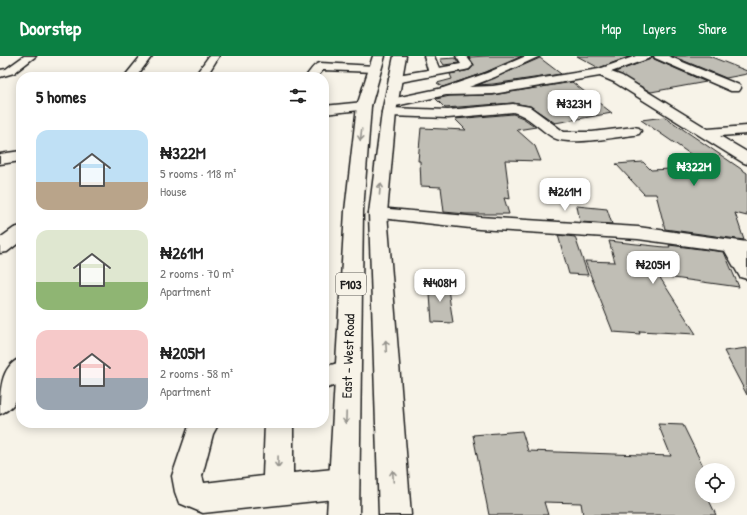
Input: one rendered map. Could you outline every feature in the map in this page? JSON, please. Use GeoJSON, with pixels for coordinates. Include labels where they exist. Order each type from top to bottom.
{"type":"FeatureCollection","features":[{"type":"Feature","properties":{"kind":"main road","name":"F103"},"geometry":{"type":"LineString","coordinates":[[395,515],[378,213],[390,107],[400,56]]}},
{"type":"Feature","properties":{"kind":"main road","name":"East - West Road"},"geometry":{"type":"LineString","coordinates":[[342,515],[354,211],[364,106],[377,62]]}},
{"type":"Feature","properties":{"kind":"street"},"geometry":{"type":"LineString","coordinates":[[0,74],[10,71],[31,56]]}},
{"type":"Feature","properties":{"kind":"street"},"geometry":{"type":"LineString","coordinates":[[134,72],[147,56]]}},
{"type":"Feature","properties":{"kind":"street"},"geometry":{"type":"LineString","coordinates":[[203,72],[214,56]]}},
{"type":"Feature","properties":{"kind":"street"},"geometry":{"type":"LineString","coordinates":[[429,56],[435,72]]}},
{"type":"Feature","properties":{"kind":"street"},"geometry":{"type":"LineString","coordinates":[[395,79],[465,67],[467,65],[461,56]]}},
{"type":"Feature","properties":{"kind":"street"},"geometry":{"type":"LineString","coordinates":[[390,107],[491,76],[535,56]]}},
{"type":"Feature","properties":{"kind":"street"},"geometry":{"type":"LineString","coordinates":[[446,91],[493,90],[601,72],[646,56]]}},
{"type":"Feature","properties":{"kind":"street"},"geometry":{"type":"LineString","coordinates":[[659,56],[735,88]]}},
{"type":"Feature","properties":{"kind":"street"},"geometry":{"type":"LineString","coordinates":[[315,72],[320,66],[377,62]]}},
{"type":"Feature","properties":{"kind":"street"},"geometry":{"type":"LineString","coordinates":[[601,72],[618,79],[744,156]]}},
{"type":"Feature","properties":{"kind":"street"},"geometry":{"type":"LineString","coordinates":[[329,110],[364,106]]}},
{"type":"Feature","properties":{"kind":"street"},"geometry":{"type":"LineString","coordinates":[[390,107],[448,114],[514,108],[524,110],[546,127],[561,136],[592,136],[634,131]]}},
{"type":"Feature","properties":{"kind":"street"},"geometry":{"type":"LineString","coordinates":[[706,133],[747,130]]}},
{"type":"Feature","properties":{"kind":"street"},"geometry":{"type":"LineString","coordinates":[[0,159],[16,157]]}},
{"type":"Feature","properties":{"kind":"street"},"geometry":{"type":"LineString","coordinates":[[378,213],[479,223],[638,233],[739,246],[747,272]]}},
{"type":"Feature","properties":{"kind":"street"},"geometry":{"type":"LineString","coordinates":[[0,247],[16,236]]}},
{"type":"Feature","properties":{"kind":"street"},"geometry":{"type":"LineString","coordinates":[[329,377],[348,371]]}},
{"type":"Feature","properties":{"kind":"street"},"geometry":{"type":"LineString","coordinates":[[0,402],[16,376]]}},
{"type":"Feature","properties":{"kind":"street"},"geometry":{"type":"LineString","coordinates":[[201,428],[187,476],[190,492],[203,498],[344,483]]}},
{"type":"Feature","properties":{"kind":"street"},"geometry":{"type":"LineString","coordinates":[[278,490],[279,428]]}},
{"type":"Feature","properties":{"kind":"building"},"geometry":{"type":"Polygon","coordinates":[[[522,56],[486,72],[443,87],[437,83],[452,79],[450,74],[470,70],[474,65],[469,57],[522,56]]]}},
{"type":"Feature","properties":{"kind":"building"},"geometry":{"type":"Polygon","coordinates":[[[577,56],[631,56],[599,68],[577,56]]]}},
{"type":"Feature","properties":{"kind":"building"},"geometry":{"type":"Polygon","coordinates":[[[652,56],[654,59],[706,82],[651,92],[615,72],[651,59],[652,56]]]}},
{"type":"Feature","properties":{"kind":"building"},"geometry":{"type":"Polygon","coordinates":[[[672,56],[709,56],[747,71],[747,74],[726,78],[672,56]]]}},
{"type":"Feature","properties":{"kind":"building"},"geometry":{"type":"Polygon","coordinates":[[[455,58],[459,63],[444,65],[440,59],[455,58]]]}},
{"type":"Feature","properties":{"kind":"building"},"geometry":{"type":"Polygon","coordinates":[[[540,58],[561,74],[478,85],[540,58]]]}},
{"type":"Feature","properties":{"kind":"building"},"geometry":{"type":"Polygon","coordinates":[[[572,82],[612,113],[555,123],[530,106],[513,103],[445,108],[436,99],[450,96],[493,95],[572,82]]]}},
{"type":"Feature","properties":{"kind":"building"},"geometry":{"type":"Polygon","coordinates":[[[513,114],[523,118],[536,127],[517,130],[535,146],[541,161],[505,160],[510,199],[504,198],[509,214],[466,214],[444,212],[441,187],[421,186],[420,161],[418,161],[421,128],[466,130],[455,119],[513,114]]]}},
{"type":"Feature","properties":{"kind":"building"},"geometry":{"type":"Polygon","coordinates":[[[665,117],[747,173],[747,216],[735,213],[744,240],[665,229],[656,194],[644,194],[616,164],[643,162],[651,170],[709,167],[641,120],[665,117]]]}},
{"type":"Feature","properties":{"kind":"building"},"geometry":{"type":"Polygon","coordinates":[[[577,206],[607,209],[612,224],[580,222],[577,206]]]}},
{"type":"Feature","properties":{"kind":"building"},"geometry":{"type":"Polygon","coordinates":[[[558,235],[575,237],[588,275],[569,274],[558,235]]]}},
{"type":"Feature","properties":{"kind":"building"},"geometry":{"type":"Polygon","coordinates":[[[609,241],[664,247],[670,247],[669,245],[724,252],[739,287],[659,276],[696,334],[639,331],[640,334],[613,332],[585,261],[615,262],[609,241]]]}},
{"type":"Feature","properties":{"kind":"building"},"geometry":{"type":"Polygon","coordinates":[[[429,281],[447,282],[453,323],[432,322],[429,281]]]}},
{"type":"Feature","properties":{"kind":"building"},"geometry":{"type":"Polygon","coordinates":[[[747,348],[747,395],[724,351],[747,348]]]}},
{"type":"Feature","properties":{"kind":"building"},"geometry":{"type":"Polygon","coordinates":[[[658,424],[683,425],[702,463],[695,463],[695,503],[710,503],[716,515],[583,515],[581,503],[544,502],[548,515],[489,515],[473,435],[522,431],[528,451],[671,456],[658,424]]]}}]}
